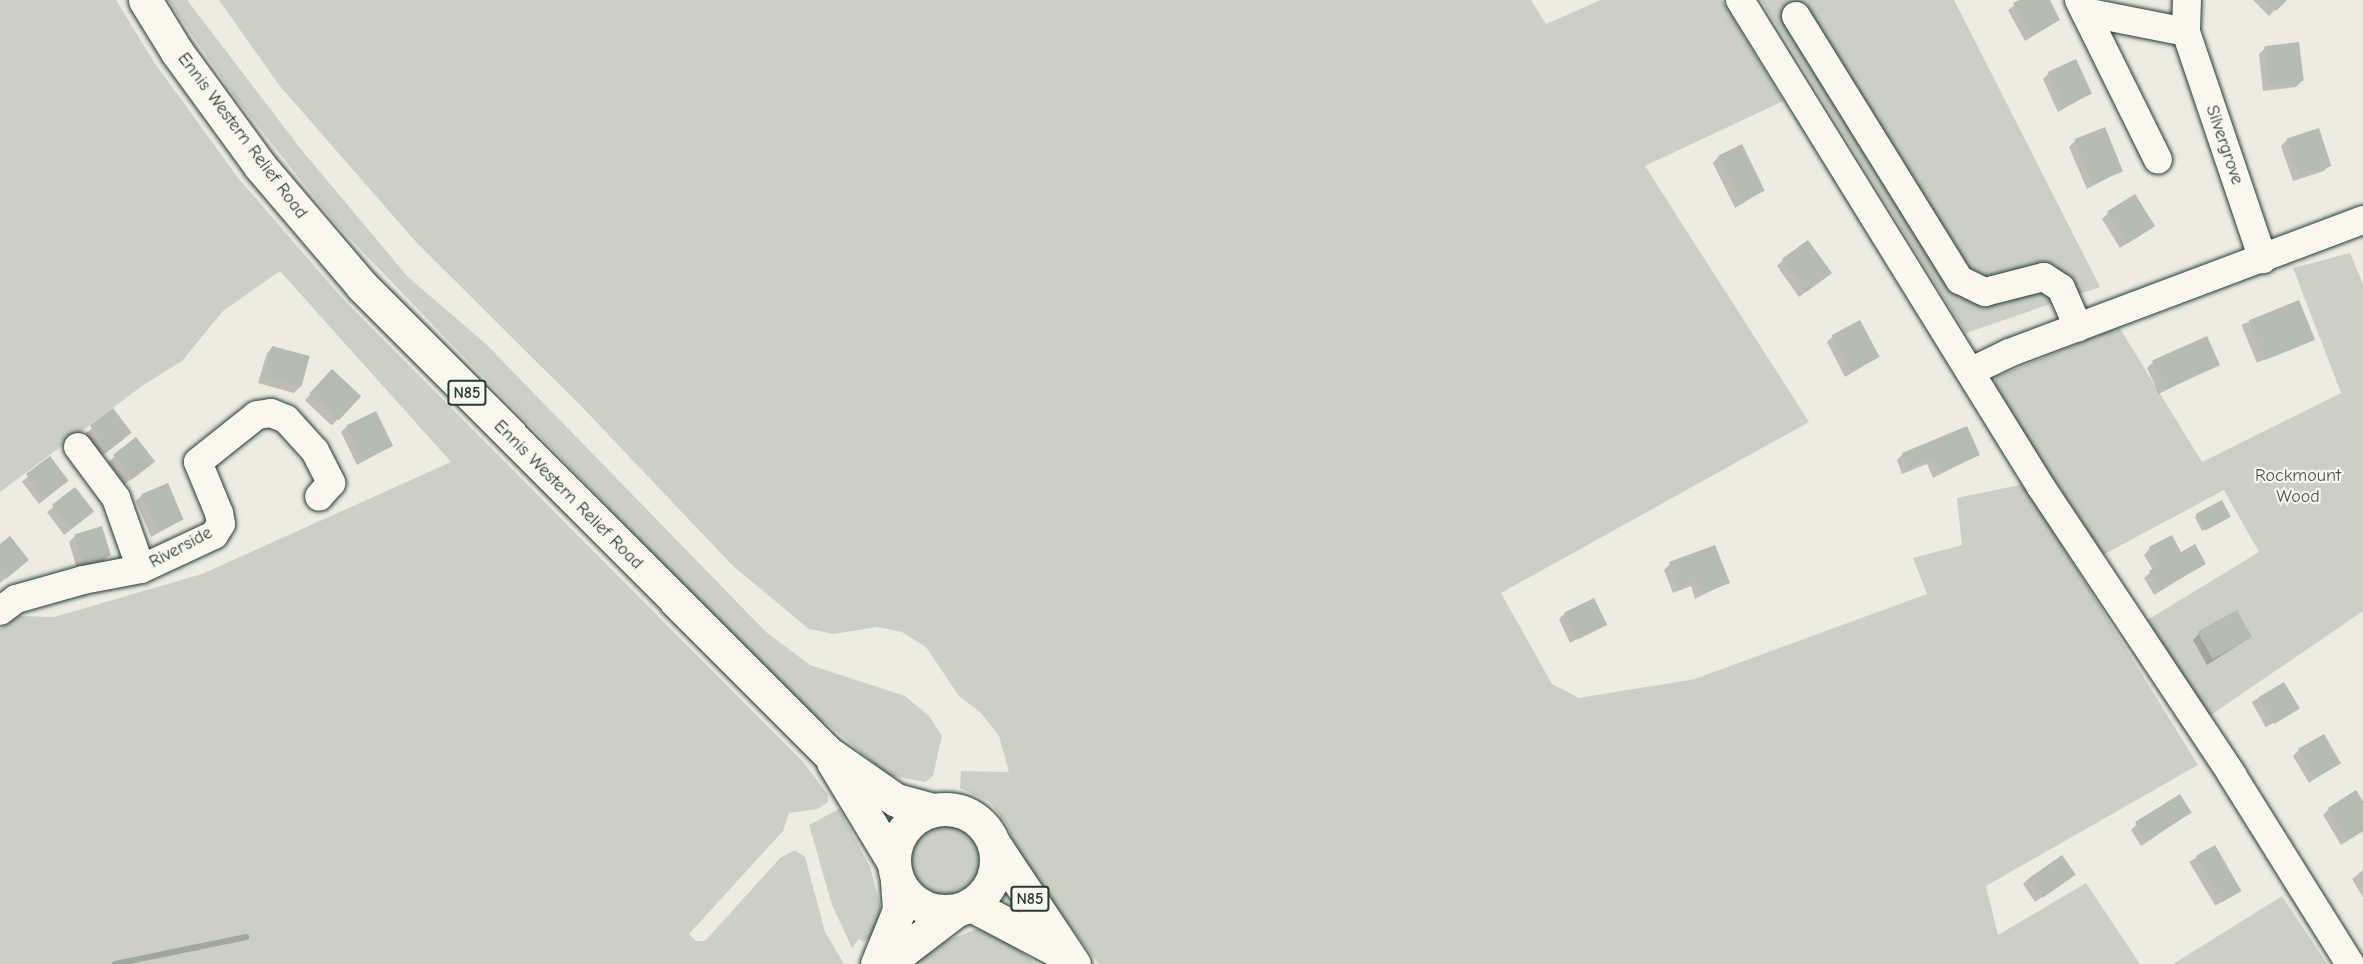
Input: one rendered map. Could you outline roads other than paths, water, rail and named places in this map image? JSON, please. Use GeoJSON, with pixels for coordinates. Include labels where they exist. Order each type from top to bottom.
{"type":"FeatureCollection","features":[{"type":"Feature","properties":{"kind":"main road","name":"Ennis Western Relief Road"},"geometry":{"type":"LineString","coordinates":[[145,0],[177,52],[260,166],[362,286],[827,752],[896,800],[933,810]]}},
{"type":"Feature","properties":{"kind":"main road","name":"Ennis Western Relief Road"},"geometry":{"type":"LineString","coordinates":[[827,752],[896,871],[899,910],[877,964]]}},
{"type":"Feature","properties":{"kind":"main road","name":"N85"},"geometry":{"type":"LineString","coordinates":[[933,810],[966,813],[988,831],[994,844],[1070,959]]}},
{"type":"Feature","properties":{"kind":"main road"},"geometry":{"type":"LineString","coordinates":[[896,871],[904,829],[933,810]]}},
{"type":"Feature","properties":{"kind":"main road","name":"N85"},"geometry":{"type":"LineString","coordinates":[[963,908],[985,894],[994,879],[994,844]]}},
{"type":"Feature","properties":{"kind":"main road","name":"N85"},"geometry":{"type":"LineString","coordinates":[[896,871],[907,895],[921,906],[963,908],[1070,959]]}},
{"type":"Feature","properties":{"kind":"main road"},"geometry":{"type":"LineString","coordinates":[[886,964],[963,908]]}},
{"type":"Feature","properties":{"kind":"street"},"geometry":{"type":"LineString","coordinates":[[1740,0],[1972,371],[2041,487],[2232,775],[2350,964]]}},
{"type":"Feature","properties":{"kind":"street","name":"Silvergrove"},"geometry":{"type":"LineString","coordinates":[[2187,0],[2186,32],[2263,259]]}},
{"type":"Feature","properties":{"kind":"street"},"geometry":{"type":"LineString","coordinates":[[2082,6],[2186,32]]}},
{"type":"Feature","properties":{"kind":"street"},"geometry":{"type":"LineString","coordinates":[[2082,6],[2158,160]]}},
{"type":"Feature","properties":{"kind":"street"},"geometry":{"type":"LineString","coordinates":[[1796,16],[1960,280],[1985,292],[2044,277],[2061,288],[2078,327]]}},
{"type":"Feature","properties":{"kind":"street"},"geometry":{"type":"LineString","coordinates":[[1972,371],[2078,327],[2363,220]]}},
{"type":"Feature","properties":{"kind":"street","name":"Riverside"},"geometry":{"type":"LineString","coordinates":[[0,611],[16,599],[83,580],[141,569],[214,535],[221,524],[219,513],[198,462],[258,415],[271,413],[286,419],[315,451],[331,483],[319,497]]}},
{"type":"Feature","properties":{"kind":"street","name":"Riverside"},"geometry":{"type":"LineString","coordinates":[[78,447],[116,498],[141,569]]}},
{"type":"Feature","properties":{"kind":"waterway"},"geometry":{"type":"LineString","coordinates":[[115,964],[246,937]]}},
{"type":"Feature","properties":{"kind":"park label","name":"Rockmount Wood"},"geometry":{"type":"Point","coordinates":[2298,487]}}]}
